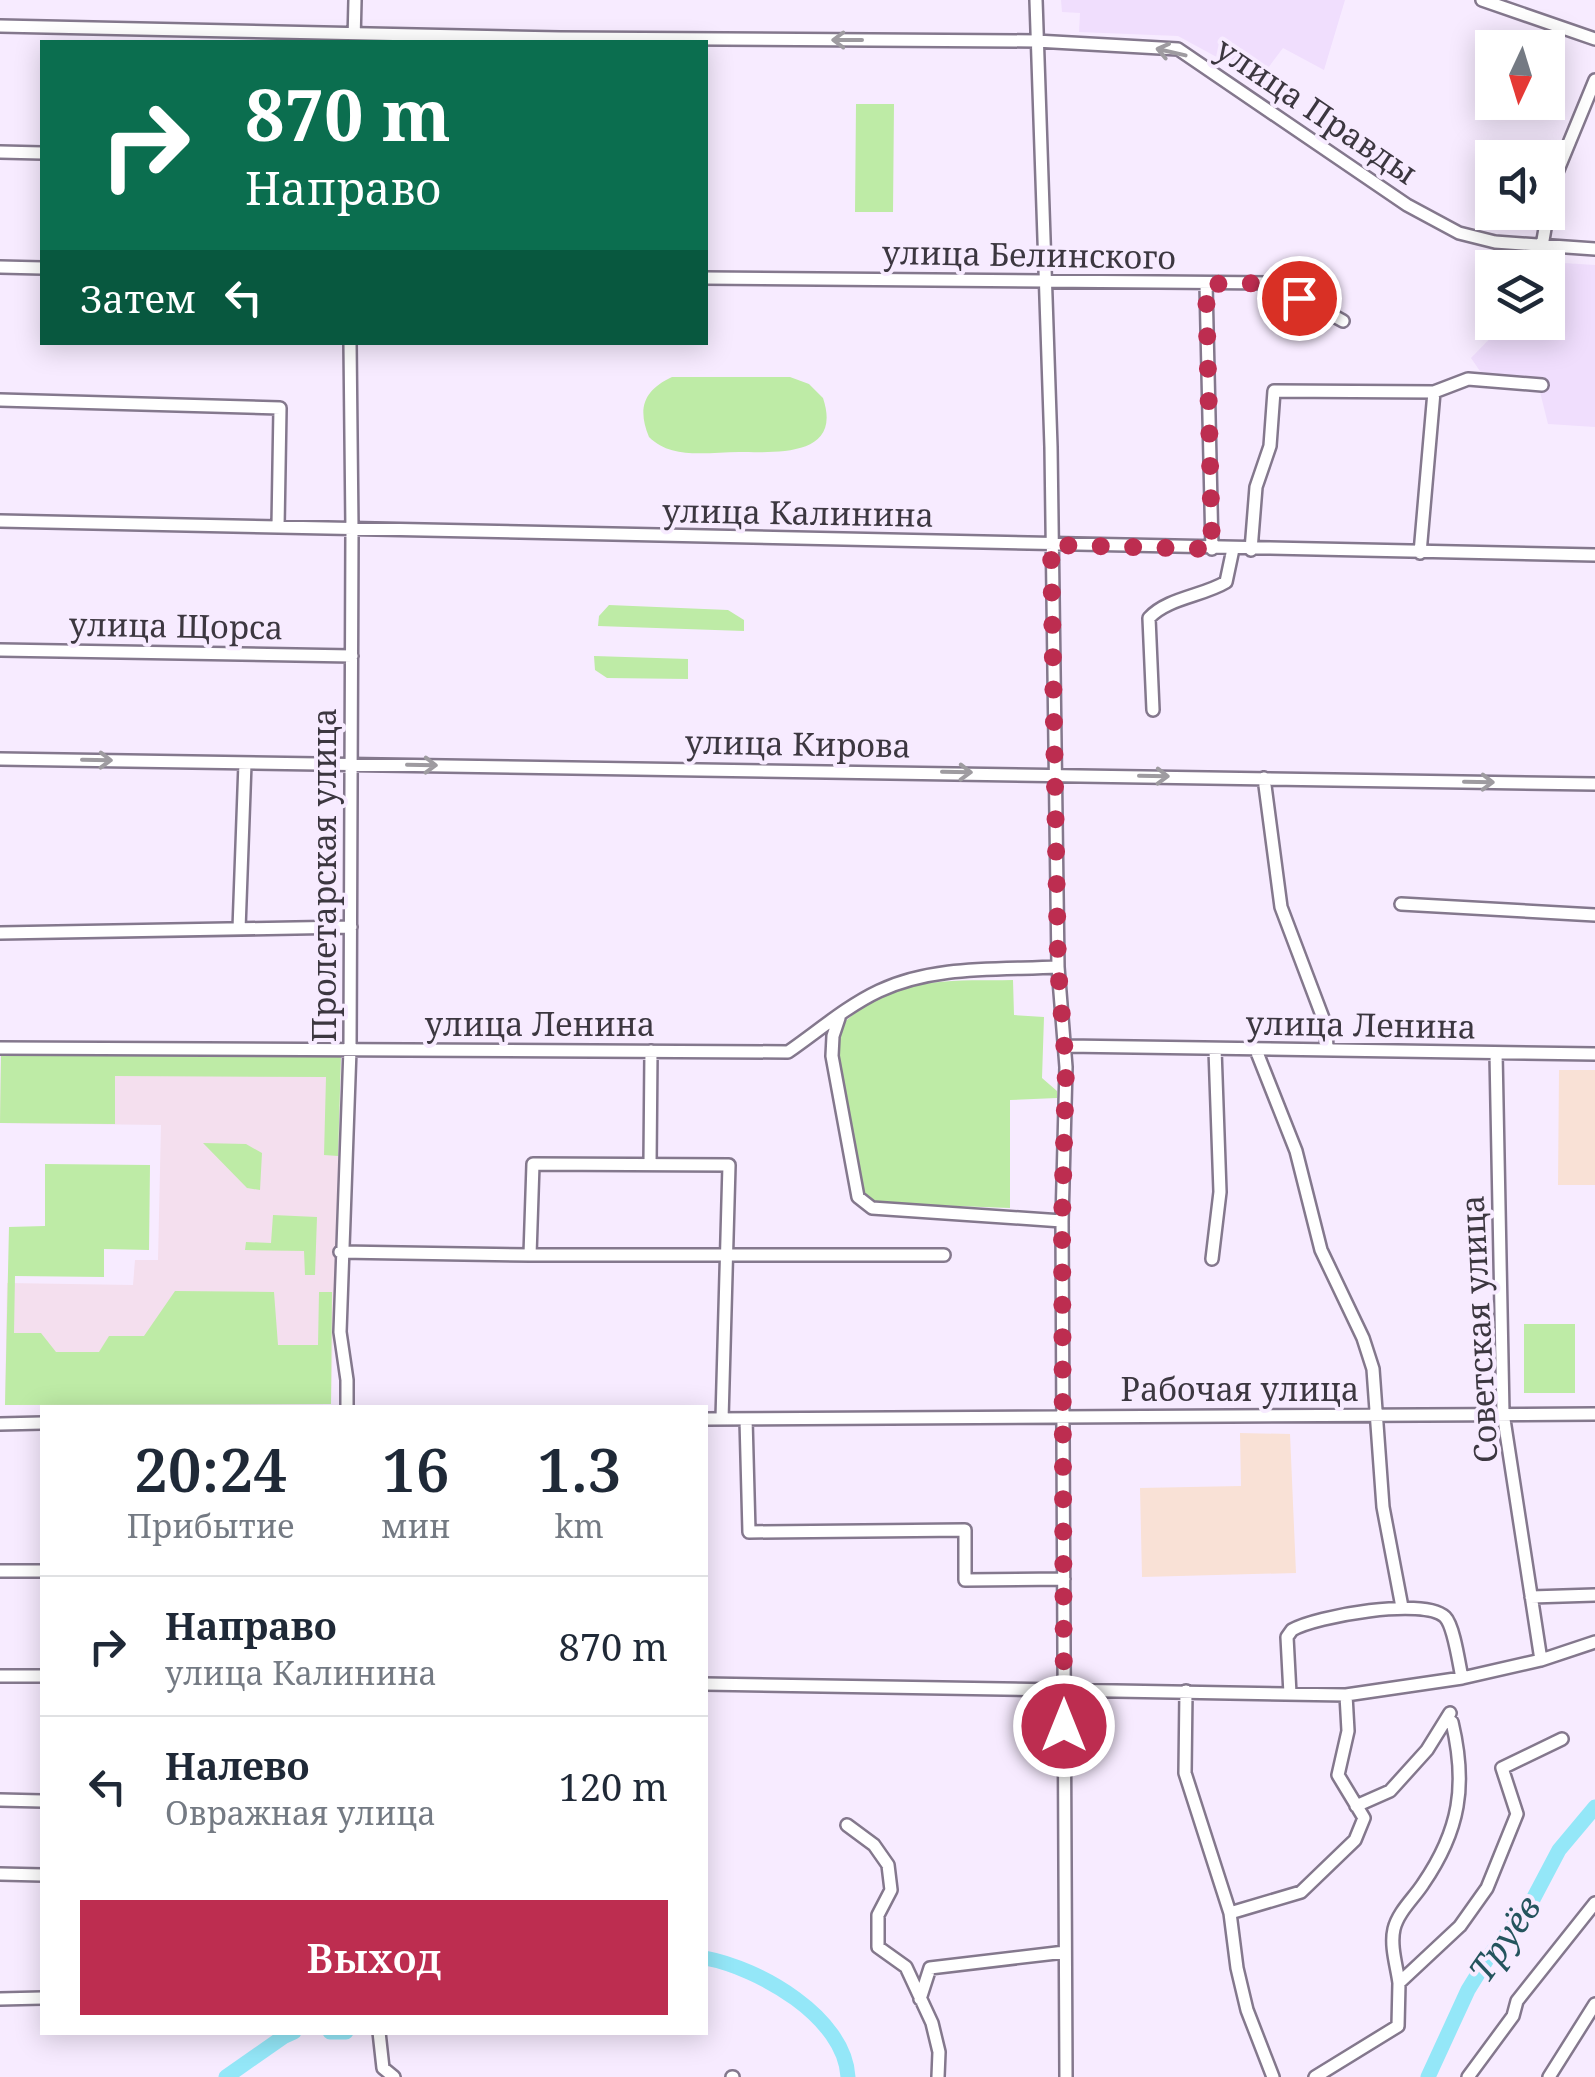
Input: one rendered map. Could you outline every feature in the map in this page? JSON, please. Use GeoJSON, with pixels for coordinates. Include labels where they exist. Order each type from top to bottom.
{"type":"FeatureCollection","features":[{"type":"Feature","properties":{"kind":"street"},"geometry":{"type":"LineString","coordinates":[[354,0],[354,39]]}},
{"type":"Feature","properties":{"kind":"street"},"geometry":{"type":"LineString","coordinates":[[1036,0],[1058,967],[1066,1046],[1062,1221],[1066,2077]]}},
{"type":"Feature","properties":{"kind":"street"},"geometry":{"type":"LineString","coordinates":[[1482,0],[1595,39]]}},
{"type":"Feature","properties":{"kind":"street","name":"улица Правды"},"geometry":{"type":"LineString","coordinates":[[0,26],[354,39],[581,40]]}},
{"type":"Feature","properties":{"kind":"street","name":"улица Правды"},"geometry":{"type":"LineString","coordinates":[[708,41],[1036,42],[1178,49],[1407,205],[1459,233],[1496,242],[1542,246]]}},
{"type":"Feature","properties":{"kind":"street"},"geometry":{"type":"LineString","coordinates":[[1595,80],[1553,182],[1542,246],[1595,249]]}},
{"type":"Feature","properties":{"kind":"street"},"geometry":{"type":"LineString","coordinates":[[0,152],[40,153]]}},
{"type":"Feature","properties":{"kind":"street"},"geometry":{"type":"LineString","coordinates":[[0,267],[40,268]]}},
{"type":"Feature","properties":{"kind":"street","name":"улица Белинского"},"geometry":{"type":"LineString","coordinates":[[708,278],[1274,283],[1343,321]]}},
{"type":"Feature","properties":{"kind":"street"},"geometry":{"type":"LineString","coordinates":[[1206,284],[1212,549]]}},
{"type":"Feature","properties":{"kind":"street","name":"Пролетарская улица"},"geometry":{"type":"LineString","coordinates":[[347,1405],[340,1332],[340,1252],[350,1049],[350,345]]}},
{"type":"Feature","properties":{"kind":"street"},"geometry":{"type":"LineString","coordinates":[[1251,550],[1256,487],[1270,446],[1274,390],[1319,394],[1434,392],[1468,379],[1542,385]]}},
{"type":"Feature","properties":{"kind":"street"},"geometry":{"type":"LineString","coordinates":[[1420,553],[1434,392]]}},
{"type":"Feature","properties":{"kind":"street"},"geometry":{"type":"LineString","coordinates":[[0,400],[280,408],[278,527]]}},
{"type":"Feature","properties":{"kind":"street","name":"улица Калинина"},"geometry":{"type":"LineString","coordinates":[[0,522],[1595,555]]}},
{"type":"Feature","properties":{"kind":"street"},"geometry":{"type":"LineString","coordinates":[[1153,710],[1149,618],[1156,610],[1210,592],[1226,582],[1233,550]]}},
{"type":"Feature","properties":{"kind":"street","name":"улица Щорса"},"geometry":{"type":"LineString","coordinates":[[0,650],[352,656]]}},
{"type":"Feature","properties":{"kind":"street","name":"улица Кирова"},"geometry":{"type":"LineString","coordinates":[[0,758],[1595,784]]}},
{"type":"Feature","properties":{"kind":"street"},"geometry":{"type":"LineString","coordinates":[[239,929],[245,762]]}},
{"type":"Feature","properties":{"kind":"street"},"geometry":{"type":"LineString","coordinates":[[1264,778],[1282,907],[1326,1026],[1327,1050]]}},
{"type":"Feature","properties":{"kind":"street"},"geometry":{"type":"LineString","coordinates":[[1401,904],[1595,915]]}},
{"type":"Feature","properties":{"kind":"street"},"geometry":{"type":"LineString","coordinates":[[0,933],[351,927]]}},
{"type":"Feature","properties":{"kind":"street","name":"улица Ленина"},"geometry":{"type":"LineString","coordinates":[[0,1048],[788,1052],[861,1000],[908,980],[938,973],[1058,967]]}},
{"type":"Feature","properties":{"kind":"street"},"geometry":{"type":"LineString","coordinates":[[839,1017],[832,1056],[858,1197],[872,1208],[1062,1221]]}},
{"type":"Feature","properties":{"kind":"street","name":"улица Ленина"},"geometry":{"type":"LineString","coordinates":[[1066,1046],[1595,1054]]}},
{"type":"Feature","properties":{"kind":"street"},"geometry":{"type":"LineString","coordinates":[[1212,1259],[1220,1192],[1216,1049]]}},
{"type":"Feature","properties":{"kind":"street"},"geometry":{"type":"LineString","coordinates":[[1256,1050],[1296,1151],[1321,1250],[1363,1338],[1373,1369],[1384,1507],[1402,1608]]}},
{"type":"Feature","properties":{"kind":"street"},"geometry":{"type":"LineString","coordinates":[[650,1164],[651,1051]]}},
{"type":"Feature","properties":{"kind":"street","name":"Советская улица"},"geometry":{"type":"LineString","coordinates":[[1496,1053],[1503,1414],[1541,1660]]}},
{"type":"Feature","properties":{"kind":"street"},"geometry":{"type":"LineString","coordinates":[[530,1255],[532,1164],[730,1165],[722,1419]]}},
{"type":"Feature","properties":{"kind":"street"},"geometry":{"type":"LineString","coordinates":[[340,1252],[944,1255]]}},
{"type":"Feature","properties":{"kind":"street","name":"Рабочая улица"},"geometry":{"type":"LineString","coordinates":[[708,1419],[1595,1414]]}},
{"type":"Feature","properties":{"kind":"street"},"geometry":{"type":"LineString","coordinates":[[746,1419],[749,1532],[965,1530],[965,1580],[1064,1579]]}},
{"type":"Feature","properties":{"kind":"street"},"geometry":{"type":"LineString","coordinates":[[0,1424],[40,1423]]}},
{"type":"Feature","properties":{"kind":"street"},"geometry":{"type":"LineString","coordinates":[[0,1571],[40,1571]]}},
{"type":"Feature","properties":{"kind":"street"},"geometry":{"type":"LineString","coordinates":[[1531,1597],[1595,1595]]}},
{"type":"Feature","properties":{"kind":"street"},"geometry":{"type":"LineString","coordinates":[[1290,1694],[1287,1637],[1292,1630],[1330,1618],[1402,1608],[1444,1615],[1450,1624],[1462,1678]]}},
{"type":"Feature","properties":{"kind":"street"},"geometry":{"type":"LineString","coordinates":[[708,1684],[1346,1695],[1462,1678],[1541,1660],[1595,1642]]}},
{"type":"Feature","properties":{"kind":"street"},"geometry":{"type":"LineString","coordinates":[[0,1676],[40,1676]]}},
{"type":"Feature","properties":{"kind":"street"},"geometry":{"type":"LineString","coordinates":[[1186,1692],[1184,1773],[1230,1913],[1247,2010],[1272,2077]]}},
{"type":"Feature","properties":{"kind":"street"},"geometry":{"type":"LineString","coordinates":[[1230,1913],[1302,1892],[1355,1840],[1364,1818],[1338,1775],[1348,1731],[1346,1695]]}},
{"type":"Feature","properties":{"kind":"street"},"geometry":{"type":"LineString","coordinates":[[1315,2077],[1398,2026],[1394,1926],[1435,1866],[1455,1826],[1460,1794],[1459,1752],[1451,1717],[1390,1790],[1356,1806]]}},
{"type":"Feature","properties":{"kind":"street"},"geometry":{"type":"LineString","coordinates":[[1399,1983],[1460,1926],[1488,1888],[1517,1814],[1502,1768],[1562,1739]]}},
{"type":"Feature","properties":{"kind":"street"},"geometry":{"type":"LineString","coordinates":[[0,1800],[40,1800]]}},
{"type":"Feature","properties":{"kind":"street"},"geometry":{"type":"LineString","coordinates":[[847,1825],[874,1845],[888,1865],[892,1890],[878,1914],[878,1947],[906,1967],[932,2024],[939,2052],[938,2077]]}},
{"type":"Feature","properties":{"kind":"street"},"geometry":{"type":"LineString","coordinates":[[0,1874],[40,1875]]}},
{"type":"Feature","properties":{"kind":"street"},"geometry":{"type":"LineString","coordinates":[[1468,2077],[1514,2016],[1517,2001],[1595,1903]]}},
{"type":"Feature","properties":{"kind":"street"},"geometry":{"type":"LineString","coordinates":[[920,1998],[930,1968],[1065,1952]]}},
{"type":"Feature","properties":{"kind":"street"},"geometry":{"type":"LineString","coordinates":[[0,1998],[40,1998]]}},
{"type":"Feature","properties":{"kind":"street"},"geometry":{"type":"LineString","coordinates":[[1550,2077],[1595,2004]]}},
{"type":"Feature","properties":{"kind":"street"},"geometry":{"type":"LineString","coordinates":[[380,2039],[384,2068],[394,2077]]}},
{"type":"Feature","properties":{"kind":"shaded area"},"geometry":{"type":"Polygon","coordinates":[[[1061,0],[1345,0],[1324,70],[1283,48],[1259,80],[1178,36],[1079,32],[1080,13],[1062,12],[1061,0]]]}},
{"type":"Feature","properties":{"kind":"shaded area"},"geometry":{"type":"Polygon","coordinates":[[[1565,263],[1595,265],[1595,427],[1548,424],[1538,384],[1486,380],[1471,358],[1488,340],[1565,340],[1565,263]]]}},
{"type":"Feature","properties":{"kind":"shaded area"},"geometry":{"type":"Polygon","coordinates":[[[1,1054],[341,1056],[331,1404],[5,1405],[7,1283],[133,1285],[135,1260],[158,1260],[161,1125],[0,1123],[1,1054]]]}},
{"type":"Feature","properties":{"kind":"shaded area"},"geometry":{"type":"Polygon","coordinates":[[[1559,1070],[1595,1070],[1595,1185],[1558,1185],[1559,1070]]]}},
{"type":"Feature","properties":{"kind":"shaded area"},"geometry":{"type":"Polygon","coordinates":[[[1240,1433],[1290,1434],[1296,1573],[1142,1577],[1140,1488],[1241,1486],[1240,1433]]]}},
{"type":"Feature","properties":{"kind":"green space"},"geometry":{"type":"Polygon","coordinates":[[[856,104],[894,104],[893,212],[855,212],[856,104]]]}},
{"type":"Feature","properties":{"kind":"green space"},"geometry":{"type":"Polygon","coordinates":[[[672,377],[790,377],[809,384],[823,398],[827,418],[824,432],[802,448],[787,451],[703,453],[668,449],[649,437],[644,409],[649,394],[672,377]]]}},
{"type":"Feature","properties":{"kind":"green space"},"geometry":{"type":"Polygon","coordinates":[[[609,605],[728,610],[744,620],[744,631],[598,626],[599,616],[609,605]]]}},
{"type":"Feature","properties":{"kind":"green space"},"geometry":{"type":"Polygon","coordinates":[[[594,656],[688,659],[688,679],[607,678],[595,670],[594,656]]]}},
{"type":"Feature","properties":{"kind":"green space"},"geometry":{"type":"Polygon","coordinates":[[[1013,980],[1014,1015],[1044,1017],[1042,1078],[1057,1091],[1057,1098],[1010,1100],[1010,1208],[875,1203],[863,1194],[846,1112],[838,1049],[842,1026],[875,1000],[913,986],[1013,980]]]}},
{"type":"Feature","properties":{"kind":"green space"},"geometry":{"type":"Polygon","coordinates":[[[1,1054],[341,1056],[338,1156],[324,1155],[326,1077],[115,1076],[115,1124],[0,1123],[1,1054]]]}},
{"type":"Feature","properties":{"kind":"green space"},"geometry":{"type":"Polygon","coordinates":[[[203,1143],[246,1144],[262,1153],[260,1190],[247,1188],[203,1143]]]}},
{"type":"Feature","properties":{"kind":"green space"},"geometry":{"type":"Polygon","coordinates":[[[45,1164],[150,1165],[149,1250],[104,1249],[104,1277],[15,1276],[14,1333],[41,1333],[56,1352],[99,1352],[109,1336],[144,1336],[175,1291],[274,1292],[278,1345],[318,1345],[319,1292],[332,1292],[331,1404],[5,1405],[9,1227],[45,1226],[45,1164]]]}},
{"type":"Feature","properties":{"kind":"green space"},"geometry":{"type":"Polygon","coordinates":[[[273,1215],[317,1217],[315,1275],[305,1275],[304,1251],[245,1250],[246,1242],[271,1243],[273,1215]]]}},
{"type":"Feature","properties":{"kind":"green space"},"geometry":{"type":"Polygon","coordinates":[[[1524,1324],[1575,1324],[1575,1393],[1524,1393],[1524,1324]]]}},
{"type":"Feature","properties":{"kind":"waterway","name":"Труёв"},"geometry":{"type":"LineString","coordinates":[[1428,2077],[1468,1990],[1489,1956],[1530,1905],[1559,1850],[1595,1807]]}},
{"type":"Feature","properties":{"kind":"waterway","name":"Труёв"},"geometry":{"type":"LineString","coordinates":[[708,1959],[750,1972],[796,1999],[832,2034],[848,2077]]}},
{"type":"Feature","properties":{"kind":"waterway","name":"Труёв"},"geometry":{"type":"LineString","coordinates":[[226,2077],[287,2035]]}},
{"type":"Feature","properties":{"kind":"route"},"geometry":{"type":"LineString","coordinates":[[1064,1726],[1062,1221],[1066,1046],[1058,967],[1051,545],[1212,549],[1206,284],[1274,283],[1299,298]]}}]}
